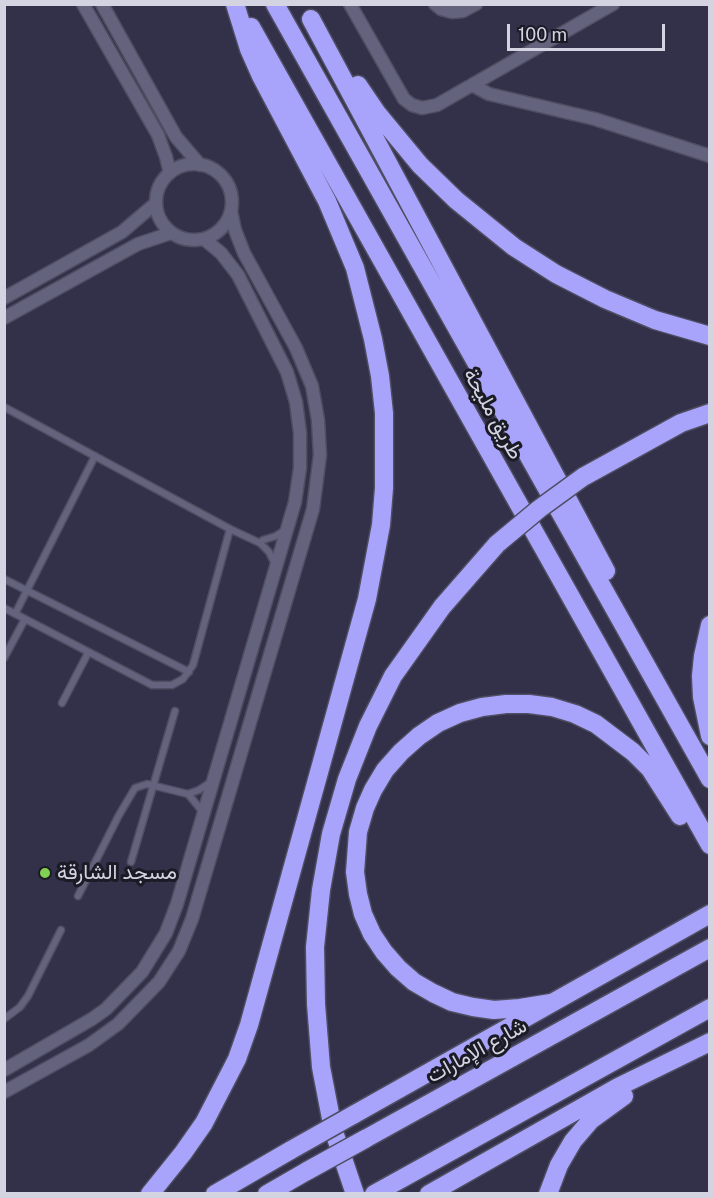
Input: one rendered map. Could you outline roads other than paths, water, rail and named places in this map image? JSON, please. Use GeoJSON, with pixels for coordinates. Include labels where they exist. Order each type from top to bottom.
{"type":"FeatureCollection","features":[{"type":"Feature","properties":{"kind":"highway","name":"طريق مليحة"},"geometry":{"type":"LineString","coordinates":[[236,4],[710,845]]}},
{"type":"Feature","properties":{"kind":"highway"},"geometry":{"type":"LineString","coordinates":[[150,1194],[204,1123],[233,1067],[249,1025],[367,599],[381,525],[384,488],[384,413],[380,376],[355,268],[327,201],[261,76],[249,49],[236,4]]}},
{"type":"Feature","properties":{"kind":"highway","name":"طريق مليحة"},"geometry":{"type":"LineString","coordinates":[[275,4],[710,779]]}},
{"type":"Feature","properties":{"kind":"highway"},"geometry":{"type":"LineString","coordinates":[[307,12],[604,567],[642,659]]}},
{"type":"Feature","properties":{"kind":"highway"},"geometry":{"type":"LineString","coordinates":[[307,12],[377,113],[420,165],[481,221],[535,261],[580,287],[655,320],[710,336]]}},
{"type":"Feature","properties":{"kind":"highway"},"geometry":{"type":"LineString","coordinates":[[355,1194],[333,1129],[323,1077],[316,1004],[317,924],[331,834],[347,779],[368,726],[393,676],[442,607],[497,544],[583,477],[664,432],[710,413]]}},
{"type":"Feature","properties":{"kind":"highway"},"geometry":{"type":"LineString","coordinates":[[710,625],[701,676],[703,707],[710,736]]}},
{"type":"Feature","properties":{"kind":"highway"},"geometry":{"type":"LineString","coordinates":[[551,1003],[494,1010],[452,1002],[432,993],[398,968],[372,934],[363,914],[355,872],[358,831],[373,790],[386,770],[418,736],[460,713],[482,707],[529,704],[552,707],[575,714],[616,737],[633,752],[650,770],[686,825],[710,856]]}},
{"type":"Feature","properties":{"kind":"highway"},"geometry":{"type":"LineString","coordinates":[[214,1194],[710,914]]}},
{"type":"Feature","properties":{"kind":"highway","name":"شارع الإمارات"},"geometry":{"type":"LineString","coordinates":[[267,1194],[702,952]]}},
{"type":"Feature","properties":{"kind":"highway"},"geometry":{"type":"LineString","coordinates":[[382,1189],[710,1008]]}},
{"type":"Feature","properties":{"kind":"highway"},"geometry":{"type":"LineString","coordinates":[[429,1194],[618,1087],[702,1046]]}},
{"type":"Feature","properties":{"kind":"highway"},"geometry":{"type":"LineString","coordinates":[[548,1194],[559,1165],[573,1141],[591,1120],[612,1103],[702,1046]]}},
{"type":"Feature","properties":{"kind":"street"},"geometry":{"type":"LineString","coordinates":[[83,4],[158,135],[170,173]]}},
{"type":"Feature","properties":{"kind":"street"},"geometry":{"type":"LineString","coordinates":[[102,4],[176,136],[200,165]]}},
{"type":"Feature","properties":{"kind":"street"},"geometry":{"type":"LineString","coordinates":[[350,4],[401,95],[408,103],[422,108],[432,107],[613,4]]}},
{"type":"Feature","properties":{"kind":"street"},"geometry":{"type":"LineString","coordinates":[[435,4],[446,11],[458,12],[476,4]]}},
{"type":"Feature","properties":{"kind":"street"},"geometry":{"type":"LineString","coordinates":[[472,85],[489,94],[595,119],[710,156]]}},
{"type":"Feature","properties":{"kind":"street"},"geometry":{"type":"LineString","coordinates":[[4,1092],[104,1035],[132,1011],[171,966],[186,935],[313,509],[320,455],[316,403],[296,348],[244,253],[235,230],[231,211],[232,197],[223,178],[213,169],[200,165],[181,166],[161,183],[156,203],[159,216],[171,233],[190,240],[204,239],[221,229],[231,211]]}},
{"type":"Feature","properties":{"kind":"street"},"geometry":{"type":"LineString","coordinates":[[4,298],[122,232],[156,203]]}},
{"type":"Feature","properties":{"kind":"street"},"geometry":{"type":"LineString","coordinates":[[4,318],[138,244],[171,233]]}},
{"type":"Feature","properties":{"kind":"street"},"geometry":{"type":"LineString","coordinates":[[4,1070],[92,1019],[120,997],[142,972],[159,947],[172,919],[288,528],[298,485],[301,451],[292,387],[287,372],[238,275],[220,253],[204,239]]}},
{"type":"Feature","properties":{"kind":"street"},"geometry":{"type":"LineString","coordinates":[[220,760],[238,764]]}},
{"type":"Feature","properties":{"kind":"street"},"geometry":{"type":"LineString","coordinates":[[203,818],[220,825]]}},
{"type":"Feature","properties":{"kind":"lane"},"geometry":{"type":"LineString","coordinates":[[4,406],[230,529],[260,543],[272,556],[276,568]]}},
{"type":"Feature","properties":{"kind":"lane"},"geometry":{"type":"LineString","coordinates":[[15,614],[95,456]]}},
{"type":"Feature","properties":{"kind":"lane"},"geometry":{"type":"LineString","coordinates":[[260,543],[288,528]]}},
{"type":"Feature","properties":{"kind":"lane"},"geometry":{"type":"LineString","coordinates":[[4,608],[152,685],[178,683],[189,672],[230,529]]}},
{"type":"Feature","properties":{"kind":"lane"},"geometry":{"type":"LineString","coordinates":[[4,579],[189,672]]}},
{"type":"Feature","properties":{"kind":"lane"},"geometry":{"type":"LineString","coordinates":[[4,658],[25,619]]}},
{"type":"Feature","properties":{"kind":"lane"},"geometry":{"type":"LineString","coordinates":[[62,703],[88,653]]}},
{"type":"Feature","properties":{"kind":"lane"},"geometry":{"type":"LineString","coordinates":[[130,862],[175,711]]}},
{"type":"Feature","properties":{"kind":"lane"},"geometry":{"type":"LineString","coordinates":[[78,896],[132,792],[143,784],[188,794],[213,780]]}},
{"type":"Feature","properties":{"kind":"lane"},"geometry":{"type":"LineString","coordinates":[[188,794],[203,818]]}},
{"type":"Feature","properties":{"kind":"lane"},"geometry":{"type":"LineString","coordinates":[[4,1019],[20,1007],[28,996],[61,930]]}},
{"type":"Feature","properties":{"kind":"place","name":"مسجد الشارقة"},"geometry":{"type":"Point","coordinates":[45,873]}}]}
